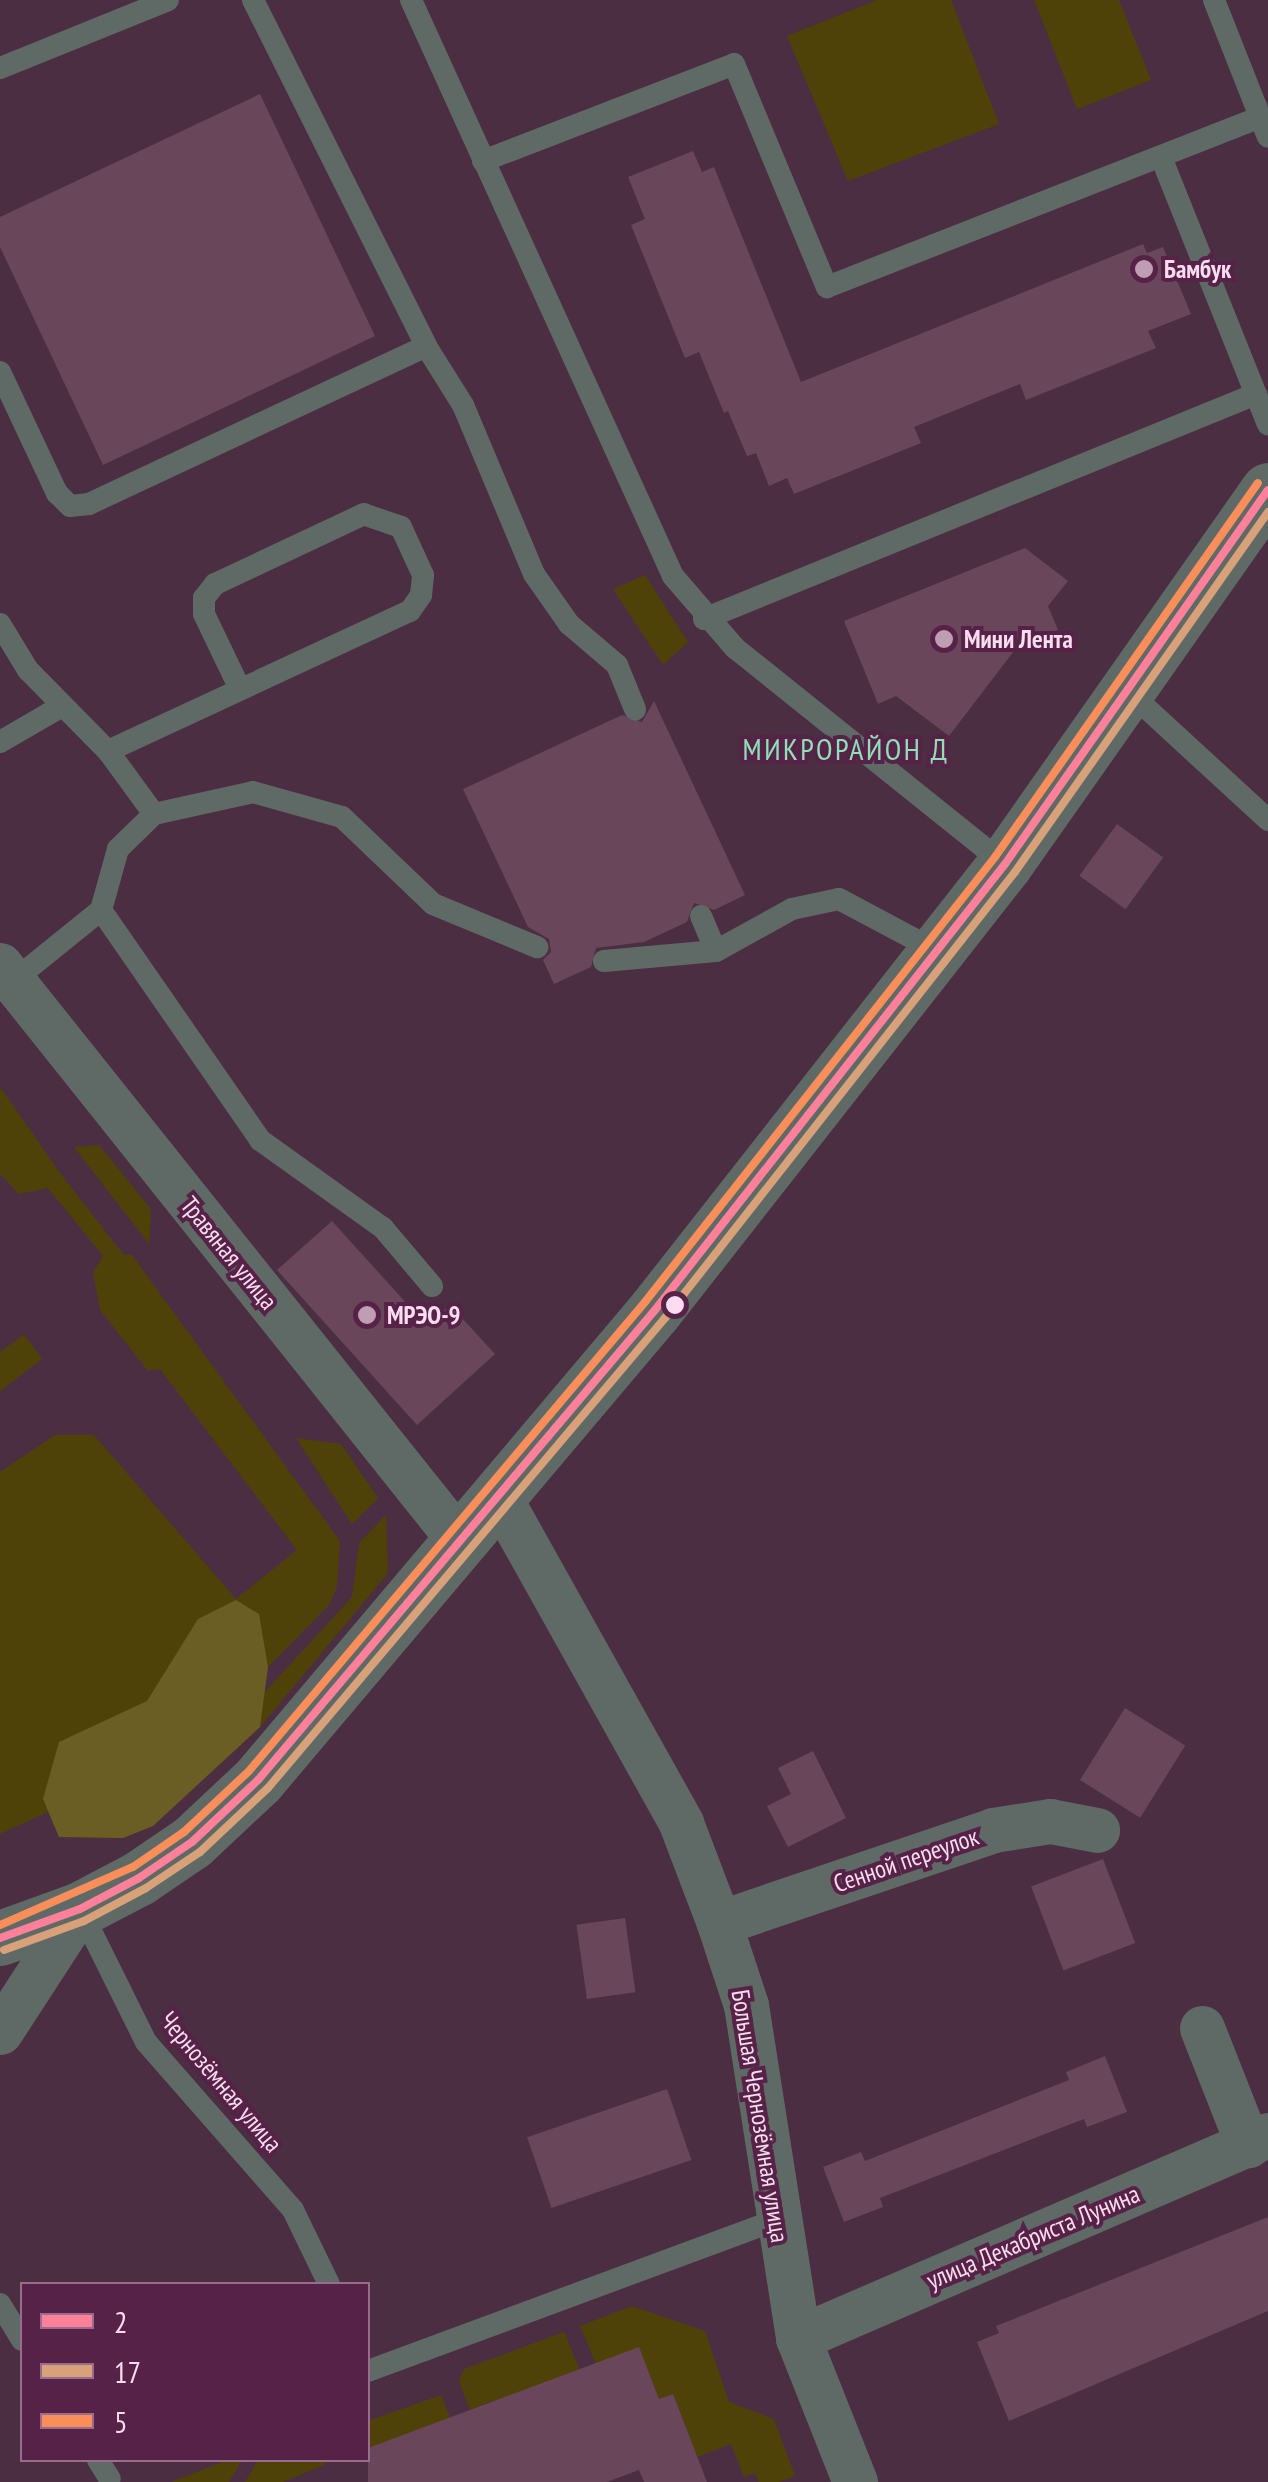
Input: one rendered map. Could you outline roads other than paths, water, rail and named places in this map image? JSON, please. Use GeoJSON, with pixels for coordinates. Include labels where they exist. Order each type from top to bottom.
{"type":"FeatureCollection","features":[{"type":"Feature","properties":{"kind":"street"},"geometry":{"type":"LineString","coordinates":[[0,1938],[80,1909],[192,1842],[258,1780],[656,1310],[1006,864],[1130,694],[1268,490]]}},
{"type":"Feature","properties":{"kind":"street","name":"Травяная улица"},"geometry":{"type":"LineString","coordinates":[[6,973],[459,1540]]}},
{"type":"Feature","properties":{"kind":"street","name":"Большая Чернозёмная улица"},"geometry":{"type":"LineString","coordinates":[[498,1495],[681,1823],[720,1923],[746,2005],[798,2338],[855,2482]]}},
{"type":"Feature","properties":{"kind":"street","name":"Сенной переулок"},"geometry":{"type":"LineString","coordinates":[[720,1923],[993,1830],[1050,1821],[1097,1830]]}},
{"type":"Feature","properties":{"kind":"street"},"geometry":{"type":"LineString","coordinates":[[0,2032],[80,1909]]}},
{"type":"Feature","properties":{"kind":"street"},"geometry":{"type":"LineString","coordinates":[[1202,2028],[1258,2140]]}},
{"type":"Feature","properties":{"kind":"street","name":"улица Декабриста Лунина"},"geometry":{"type":"LineString","coordinates":[[798,2338],[1258,2140]]}},
{"type":"Feature","properties":{"kind":"lane"},"geometry":{"type":"LineString","coordinates":[[0,68],[168,0]]}},
{"type":"Feature","properties":{"kind":"lane"},"geometry":{"type":"LineString","coordinates":[[253,0],[426,346],[463,405],[534,574],[569,624],[616,665],[634,710]]}},
{"type":"Feature","properties":{"kind":"lane"},"geometry":{"type":"LineString","coordinates":[[411,0],[646,524],[704,619],[1006,864]]}},
{"type":"Feature","properties":{"kind":"lane"},"geometry":{"type":"LineString","coordinates":[[482,160],[734,64],[827,287],[1161,156],[1264,127],[1214,0]]}},
{"type":"Feature","properties":{"kind":"lane"},"geometry":{"type":"LineString","coordinates":[[1161,156],[1268,424]]}},
{"type":"Feature","properties":{"kind":"lane"},"geometry":{"type":"LineString","coordinates":[[0,372],[57,493],[70,506],[89,504],[426,346]]}},
{"type":"Feature","properties":{"kind":"lane"},"geometry":{"type":"LineString","coordinates":[[704,619],[1256,394]]}},
{"type":"Feature","properties":{"kind":"lane"},"geometry":{"type":"LineString","coordinates":[[108,751],[240,690],[410,611],[421,595],[423,575],[401,527],[384,516],[364,514],[216,584],[204,598],[204,614],[240,690]]}},
{"type":"Feature","properties":{"kind":"lane"},"geometry":{"type":"LineString","coordinates":[[0,624],[28,670],[108,751],[154,814]]}},
{"type":"Feature","properties":{"kind":"lane"},"geometry":{"type":"LineString","coordinates":[[1130,694],[1268,820]]}},
{"type":"Feature","properties":{"kind":"lane"},"geometry":{"type":"LineString","coordinates":[[0,742],[62,706]]}},
{"type":"Feature","properties":{"kind":"lane"},"geometry":{"type":"LineString","coordinates":[[6,973],[101,910],[118,849],[154,814],[253,792],[342,817],[433,904],[537,948]]}},
{"type":"Feature","properties":{"kind":"lane"},"geometry":{"type":"LineString","coordinates":[[604,961],[716,952],[792,909],[839,899],[937,952]]}},
{"type":"Feature","properties":{"kind":"lane"},"geometry":{"type":"LineString","coordinates":[[101,910],[260,1140],[383,1228],[432,1286]]}},
{"type":"Feature","properties":{"kind":"lane"},"geometry":{"type":"LineString","coordinates":[[700,916],[716,952]]}},
{"type":"Feature","properties":{"kind":"lane","name":"Чернозёмная улица"},"geometry":{"type":"LineString","coordinates":[[80,1909],[146,2042],[293,2210],[327,2282]]}},
{"type":"Feature","properties":{"kind":"lane"},"geometry":{"type":"LineString","coordinates":[[370,2371],[778,2219]]}},
{"type":"Feature","properties":{"kind":"lane"},"geometry":{"type":"LineString","coordinates":[[0,2304],[20,2337]]}},
{"type":"Feature","properties":{"kind":"place","name":"Бамбук"},"geometry":{"type":"Point","coordinates":[1144,269]}},
{"type":"Feature","properties":{"kind":"place","name":"Мини Лента"},"geometry":{"type":"Point","coordinates":[944,639]}},
{"type":"Feature","properties":{"kind":"place","name":"МРЭО-9"},"geometry":{"type":"Point","coordinates":[367,1315]}},
{"type":"Feature","properties":{"kind":"district","name":"МИКРОРАЙОН Д"},"geometry":{"type":"Point","coordinates":[846,749]}}]}
